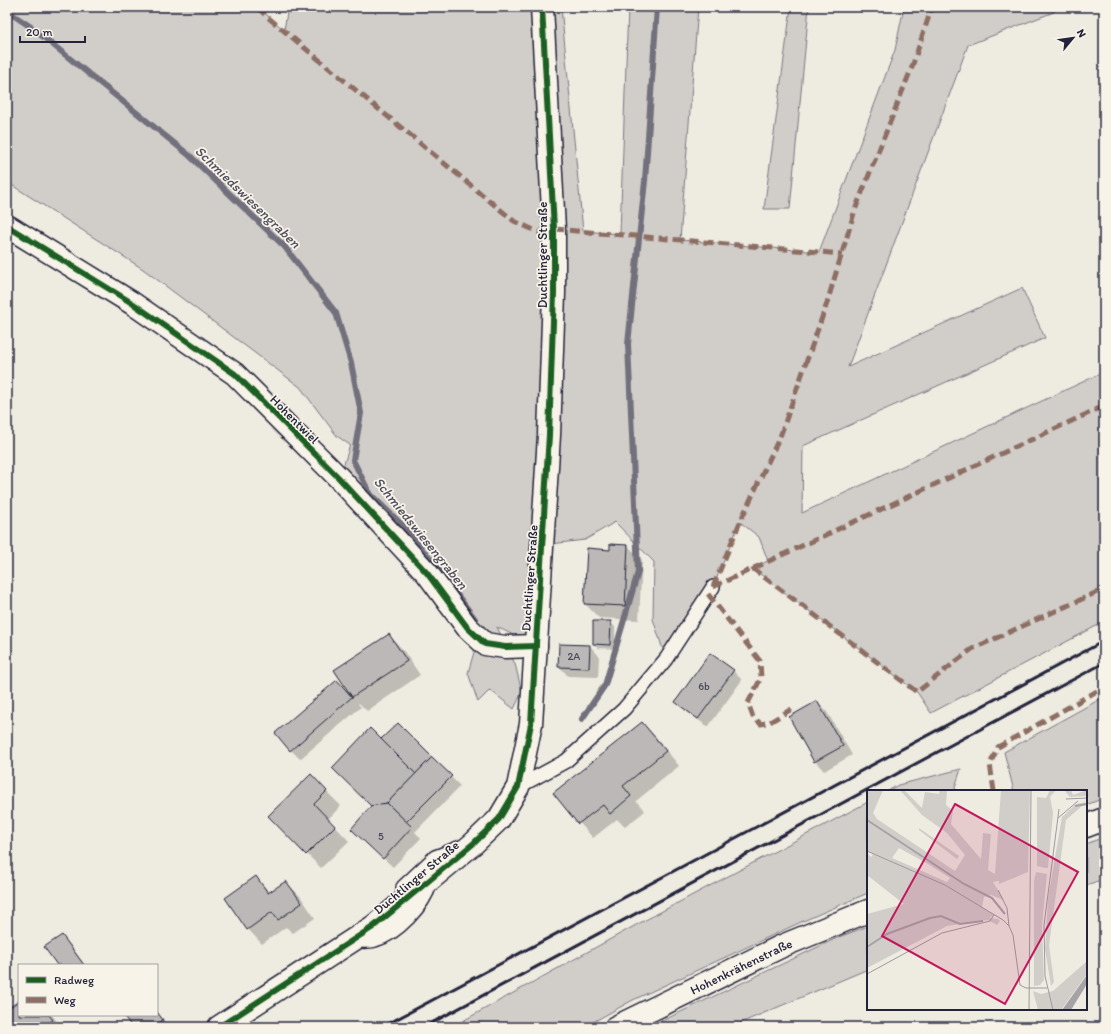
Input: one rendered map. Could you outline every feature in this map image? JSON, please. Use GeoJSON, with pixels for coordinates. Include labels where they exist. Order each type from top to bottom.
{"type":"FeatureCollection","features":[{"type":"Feature","properties":{"kind":"street","name":"Duchtlinger Straße"},"geometry":{"type":"LineString","coordinates":[[219,1027],[373,927],[474,843],[499,819],[518,787],[531,724],[549,435],[554,293],[554,229],[542,7]]}},
{"type":"Feature","properties":{"kind":"street","name":"Hohentwiel"},"geometry":{"type":"LineString","coordinates":[[7,226],[132,303],[235,374],[338,477],[427,573],[468,627],[485,644],[505,647],[536,646]]}},
{"type":"Feature","properties":{"kind":"street"},"geometry":{"type":"LineString","coordinates":[[1087,826],[1104,819]]}},
{"type":"Feature","properties":{"kind":"street","name":"Hohenkrähenstraße"},"geometry":{"type":"LineString","coordinates":[[616,1027],[782,946],[867,911]]}},
{"type":"Feature","properties":{"kind":"lane"},"geometry":{"type":"LineString","coordinates":[[518,787],[566,761],[624,709],[666,659],[713,587]]}},
{"type":"Feature","properties":{"kind":"lane"},"geometry":{"type":"LineString","coordinates":[[404,901],[402,887],[435,857],[474,843]]}},
{"type":"Feature","properties":{"kind":"lane"},"geometry":{"type":"LineString","coordinates":[[350,941],[375,940],[393,930],[415,913],[427,893],[431,879]]}},
{"type":"Feature","properties":{"kind":"shaded area"},"geometry":{"type":"Polygon","coordinates":[[[7,7],[258,7],[284,30],[288,7],[561,7],[583,231],[620,234],[628,7],[698,7],[680,240],[819,252],[895,50],[904,7],[1055,7],[1054,12],[968,45],[848,367],[1022,288],[1045,338],[803,446],[802,513],[1104,372],[1104,622],[931,713],[917,692],[752,568],[768,561],[759,537],[740,522],[713,587],[666,659],[653,619],[654,562],[615,522],[585,540],[542,545],[536,646],[497,627],[515,664],[522,692],[514,709],[490,690],[478,702],[468,673],[480,631],[343,467],[350,445],[337,436],[300,387],[143,269],[7,182],[7,7]]]}},
{"type":"Feature","properties":{"kind":"shaded area"},"geometry":{"type":"Polygon","coordinates":[[[791,7],[809,7],[790,209],[764,209],[791,7]]]}},
{"type":"Feature","properties":{"kind":"shaded area"},"geometry":{"type":"Polygon","coordinates":[[[1104,697],[1104,798],[1087,805],[1087,790],[1014,790],[1004,752],[1104,697]]]}},
{"type":"Feature","properties":{"kind":"shaded area"},"geometry":{"type":"Polygon","coordinates":[[[961,769],[955,787],[956,790],[890,790],[898,785],[961,769]]]}},
{"type":"Feature","properties":{"kind":"shaded area"},"geometry":{"type":"Polygon","coordinates":[[[867,803],[867,893],[801,922],[633,1000],[584,1027],[452,1027],[636,925],[867,803]]]}},
{"type":"Feature","properties":{"kind":"shaded area"},"geometry":{"type":"Polygon","coordinates":[[[1104,837],[1104,879],[1087,885],[1087,844],[1104,837]]]}},
{"type":"Feature","properties":{"kind":"shaded area"},"geometry":{"type":"Polygon","coordinates":[[[867,926],[867,969],[731,1027],[649,1027],[839,937],[867,926]]]}},
{"type":"Feature","properties":{"kind":"building"},"geometry":{"type":"Polygon","coordinates":[[[610,544],[628,545],[625,606],[584,604],[587,548],[610,550],[610,544]]]}},
{"type":"Feature","properties":{"kind":"building"},"geometry":{"type":"Polygon","coordinates":[[[593,621],[611,621],[610,645],[593,644],[593,621]]]}},
{"type":"Feature","properties":{"kind":"building"},"geometry":{"type":"Polygon","coordinates":[[[389,634],[407,661],[352,697],[334,670],[389,634]]]}},
{"type":"Feature","properties":{"kind":"building"},"geometry":{"type":"Polygon","coordinates":[[[559,644],[590,645],[589,668],[558,667],[559,644]]]}},
{"type":"Feature","properties":{"kind":"building"},"geometry":{"type":"Polygon","coordinates":[[[710,653],[734,670],[698,719],[675,702],[710,653]]]}},
{"type":"Feature","properties":{"kind":"building"},"geometry":{"type":"Polygon","coordinates":[[[337,680],[352,697],[290,751],[275,733],[337,680]]]}},
{"type":"Feature","properties":{"kind":"building"},"geometry":{"type":"Polygon","coordinates":[[[817,701],[843,746],[814,762],[789,717],[817,701]]]}},
{"type":"Feature","properties":{"kind":"building"},"geometry":{"type":"Polygon","coordinates":[[[642,722],[666,751],[623,786],[631,796],[610,814],[603,805],[578,824],[553,793],[642,722]]]}},
{"type":"Feature","properties":{"kind":"building"},"geometry":{"type":"Polygon","coordinates":[[[398,723],[432,757],[416,774],[381,739],[398,723]]]}},
{"type":"Feature","properties":{"kind":"building"},"geometry":{"type":"Polygon","coordinates":[[[370,728],[416,774],[387,803],[371,806],[332,768],[370,728]]]}},
{"type":"Feature","properties":{"kind":"building"},"geometry":{"type":"Polygon","coordinates":[[[432,757],[452,776],[406,822],[387,803],[432,757]]]}},
{"type":"Feature","properties":{"kind":"building"},"geometry":{"type":"Polygon","coordinates":[[[311,774],[327,791],[314,804],[335,826],[306,855],[268,816],[311,774]]]}},
{"type":"Feature","properties":{"kind":"building"},"geometry":{"type":"Polygon","coordinates":[[[387,803],[412,827],[383,859],[351,829],[371,806],[387,803]]]}},
{"type":"Feature","properties":{"kind":"building"},"geometry":{"type":"Polygon","coordinates":[[[256,876],[268,893],[286,881],[302,903],[278,920],[272,912],[247,930],[225,898],[256,876]]]}},
{"type":"Feature","properties":{"kind":"building"},"geometry":{"type":"Polygon","coordinates":[[[62,935],[83,964],[56,964],[44,947],[62,935]]]}},
{"type":"Feature","properties":{"kind":"building"},"geometry":{"type":"Polygon","coordinates":[[[18,1002],[18,1016],[50,1016],[53,1020],[44,1027],[7,1027],[7,1009],[18,1002]]]}},
{"type":"Feature","properties":{"kind":"building"},"geometry":{"type":"Polygon","coordinates":[[[158,1013],[163,1020],[153,1027],[132,1027],[124,1016],[158,1016],[158,1013]]]}},
{"type":"Feature","properties":{"kind":"waterway"},"geometry":{"type":"LineString","coordinates":[[582,719],[605,685],[638,572],[628,344],[645,181],[657,7]]}},
{"type":"Feature","properties":{"kind":"waterway","name":"Schmiedswiesengraben"},"geometry":{"type":"LineString","coordinates":[[7,11],[31,27],[190,156],[284,246],[336,313],[351,363],[361,413],[353,460],[370,494],[401,524],[435,565],[475,619]]}},
{"type":"Feature","properties":{"kind":"railway"},"geometry":{"type":"LineString","coordinates":[[382,1027],[1104,641]]}},
{"type":"Feature","properties":{"kind":"railway"},"geometry":{"type":"LineString","coordinates":[[424,1027],[1104,663]]}},
{"type":"Feature","properties":{"kind":"marked path"},"geometry":{"type":"LineString","coordinates":[[258,7],[265,15],[514,221],[554,239]]}},
{"type":"Feature","properties":{"kind":"marked path"},"geometry":{"type":"LineString","coordinates":[[713,587],[740,522],[781,434],[826,306],[855,210],[912,67],[932,7]]}},
{"type":"Feature","properties":{"kind":"marked path"},"geometry":{"type":"LineString","coordinates":[[554,229],[842,254]]}},
{"type":"Feature","properties":{"kind":"marked path"},"geometry":{"type":"LineString","coordinates":[[713,587],[1104,406]]}},
{"type":"Feature","properties":{"kind":"marked path"},"geometry":{"type":"LineString","coordinates":[[752,568],[917,692],[972,649],[1104,589]]}},
{"type":"Feature","properties":{"kind":"marked path"},"geometry":{"type":"LineString","coordinates":[[708,594],[760,661],[761,678],[748,703],[753,717],[761,724],[770,722],[795,707]]}},
{"type":"Feature","properties":{"kind":"marked path"},"geometry":{"type":"LineString","coordinates":[[994,790],[990,764],[998,747],[1104,687]]}},
{"type":"Feature","properties":{"kind":"cycle path"},"geometry":{"type":"LineString","coordinates":[[219,1027],[373,927],[474,843],[499,819],[518,787],[531,724],[549,435],[554,293],[554,229],[542,7]]}},
{"type":"Feature","properties":{"kind":"cycle path"},"geometry":{"type":"LineString","coordinates":[[7,226],[132,303],[235,374],[338,477],[427,573],[467,627],[485,644],[505,647],[536,646]]}}]}
